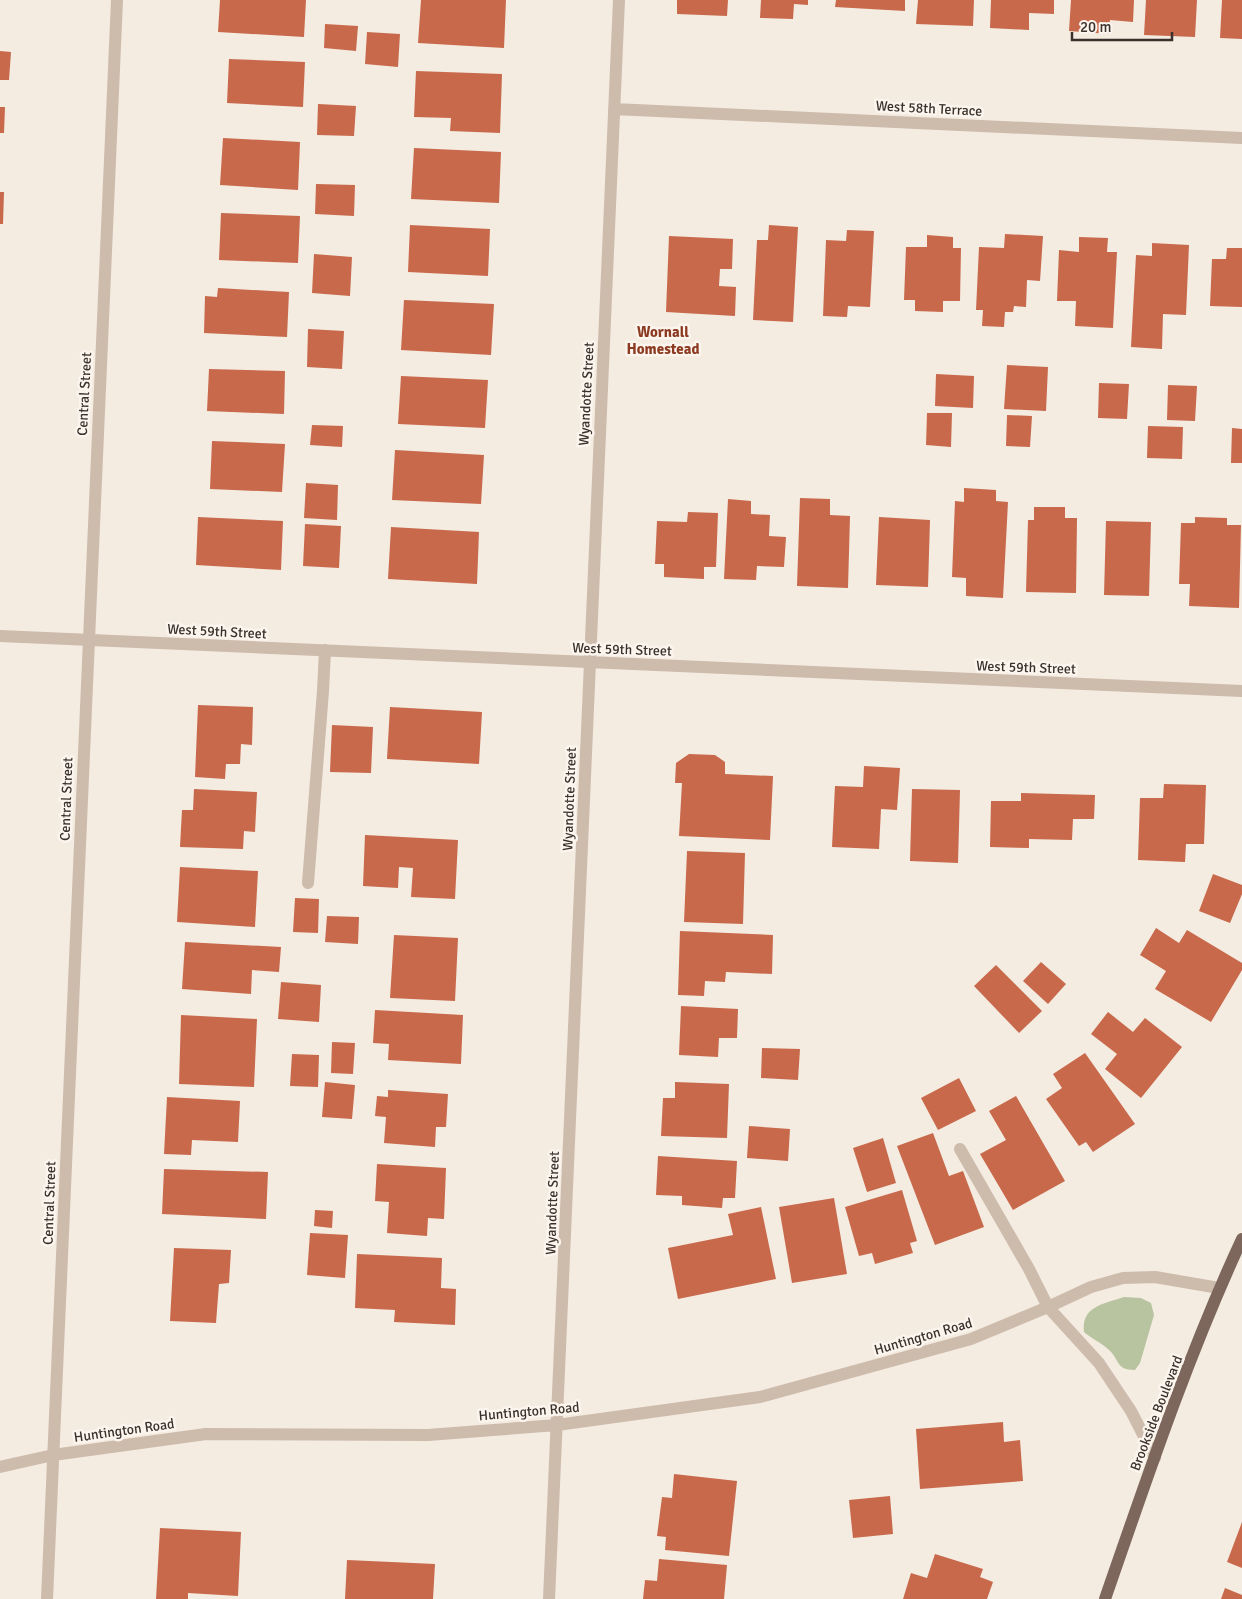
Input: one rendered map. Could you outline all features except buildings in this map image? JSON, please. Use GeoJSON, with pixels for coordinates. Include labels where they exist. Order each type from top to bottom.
{"type":"FeatureCollection","features":[{"type":"Feature","properties":{"kind":"main road","name":"Brookside Boulevard"},"geometry":{"type":"LineString","coordinates":[[1105,1599],[1155,1458],[1219,1288],[1242,1239]]}},
{"type":"Feature","properties":{"kind":"street","name":"Central Street"},"geometry":{"type":"LineString","coordinates":[[47,1599],[117,0]]}},
{"type":"Feature","properties":{"kind":"street","name":"Wyandotte Street"},"geometry":{"type":"LineString","coordinates":[[549,1599],[619,0]]}},
{"type":"Feature","properties":{"kind":"street","name":"West 58th Terrace"},"geometry":{"type":"LineString","coordinates":[[614,109],[1242,138]]}},
{"type":"Feature","properties":{"kind":"street","name":"West 59th Street"},"geometry":{"type":"LineString","coordinates":[[0,636],[1242,691]]}},
{"type":"Feature","properties":{"kind":"street"},"geometry":{"type":"LineString","coordinates":[[308,883],[323,691],[324,650]]}},
{"type":"Feature","properties":{"kind":"street"},"geometry":{"type":"LineString","coordinates":[[960,1149],[1029,1269],[1048,1307],[1099,1363],[1131,1411],[1155,1458]]}},
{"type":"Feature","properties":{"kind":"street","name":"Huntington Road"},"geometry":{"type":"LineString","coordinates":[[0,1467],[53,1455],[206,1434],[428,1435],[557,1425],[760,1397],[971,1339],[1091,1287],[1123,1278],[1156,1277],[1219,1288]]}},
{"type":"Feature","properties":{"kind":"green space"},"geometry":{"type":"Polygon","coordinates":[[[1124,1297],[1141,1298],[1151,1303],[1154,1315],[1140,1363],[1135,1370],[1129,1370],[1121,1366],[1108,1349],[1084,1332],[1084,1323],[1090,1311],[1102,1304],[1124,1297]]]}},
{"type":"Feature","properties":{"kind":"district","name":"Wornall Homestead"},"geometry":{"type":"Point","coordinates":[663,340]}}]}
